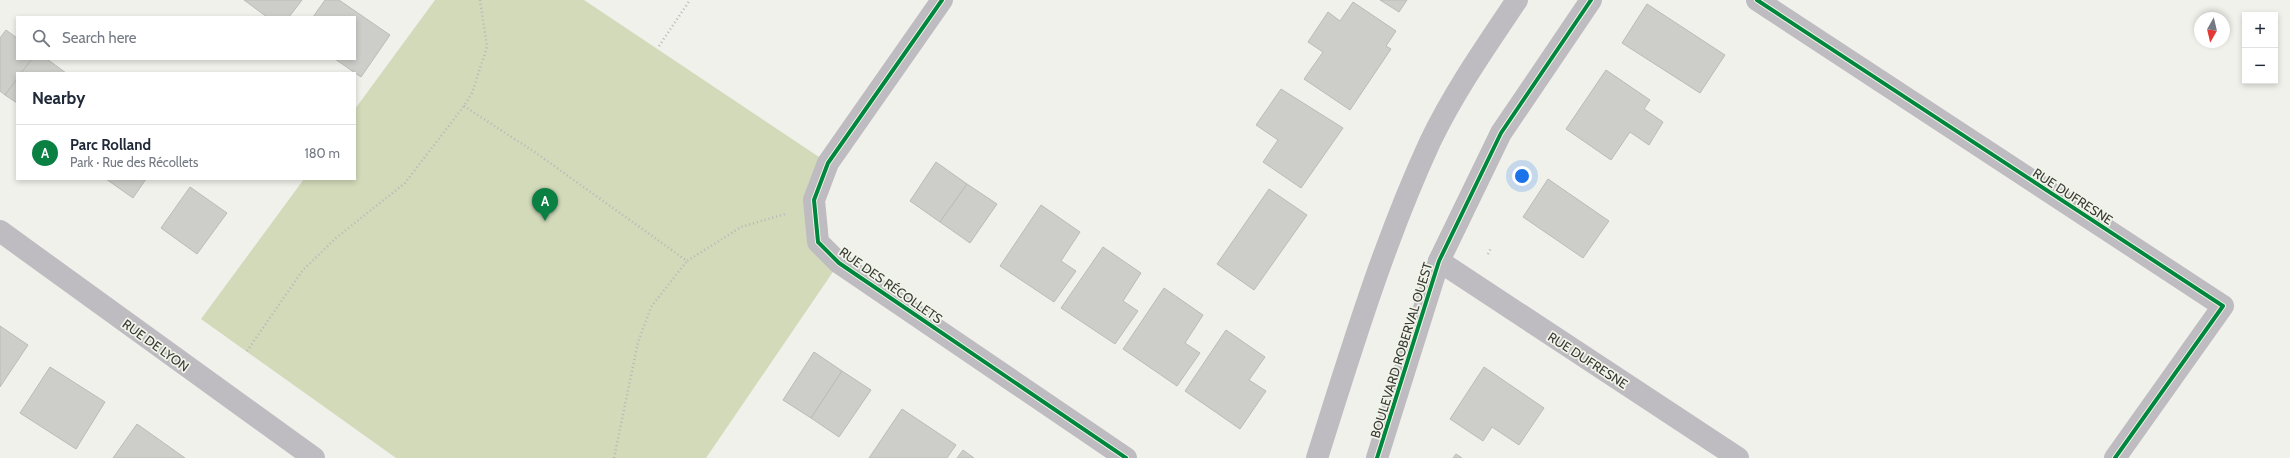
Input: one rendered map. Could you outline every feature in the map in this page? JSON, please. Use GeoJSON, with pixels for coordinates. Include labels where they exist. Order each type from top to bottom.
{"type":"FeatureCollection","features":[{"type":"Feature","properties":{"kind":"street","name":"RUE DES RÉCOLLETS"},"geometry":{"type":"LineString","coordinates":[[942,0],[828,163],[814,200],[818,242],[839,263],[1126,458]]}},
{"type":"Feature","properties":{"kind":"street"},"geometry":{"type":"LineString","coordinates":[[1317,458],[1388,242],[1431,141],[1475,63],[1517,0]]}},
{"type":"Feature","properties":{"kind":"street","name":"BOULEVARD ROBERVAL OUEST"},"geometry":{"type":"LineString","coordinates":[[1377,458],[1439,261],[1501,133],[1591,0]]}},
{"type":"Feature","properties":{"kind":"street","name":"RUE DUFRESNE"},"geometry":{"type":"LineString","coordinates":[[1757,0],[2223,306],[2115,458]]}},
{"type":"Feature","properties":{"kind":"street","name":"RUE DE LYON"},"geometry":{"type":"LineString","coordinates":[[0,231],[314,458]]}},
{"type":"Feature","properties":{"kind":"street","name":"RUE DUFRESNE"},"geometry":{"type":"LineString","coordinates":[[1439,261],[1738,458]]}},
{"type":"Feature","properties":{"kind":"path"},"geometry":{"type":"LineString","coordinates":[[247,351],[303,270],[336,238],[405,183],[464,106],[472,93],[487,47],[480,0]]}},
{"type":"Feature","properties":{"kind":"path"},"geometry":{"type":"LineString","coordinates":[[659,46],[690,0]]}},
{"type":"Feature","properties":{"kind":"path"},"geometry":{"type":"LineString","coordinates":[[464,106],[536,154],[687,261]]}},
{"type":"Feature","properties":{"kind":"path"},"geometry":{"type":"LineString","coordinates":[[614,458],[638,342],[651,306],[687,261],[741,226],[786,213]]}},
{"type":"Feature","properties":{"kind":"path"},"geometry":{"type":"LineString","coordinates":[[1488,254],[1491,248]]}},
{"type":"Feature","properties":{"kind":"green space"},"geometry":{"type":"Polygon","coordinates":[[[435,0],[584,0],[828,163],[818,241],[839,263],[706,458],[396,458],[201,319],[303,180],[356,180],[356,108],[435,0]]]}},
{"type":"Feature","properties":{"kind":"building"},"geometry":{"type":"Polygon","coordinates":[[[244,0],[302,0],[290,16],[266,16],[244,0]]]}},
{"type":"Feature","properties":{"kind":"building"},"geometry":{"type":"Polygon","coordinates":[[[325,0],[339,0],[390,35],[361,77],[356,72],[336,60],[356,60],[356,16],[314,16],[325,0]]]}},
{"type":"Feature","properties":{"kind":"building"},"geometry":{"type":"Polygon","coordinates":[[[1380,0],[1407,0],[1399,12],[1380,0]]]}},
{"type":"Feature","properties":{"kind":"building"},"geometry":{"type":"Polygon","coordinates":[[[1353,2],[1396,31],[1386,46],[1391,49],[1350,110],[1304,79],[1323,52],[1308,42],[1328,12],[1340,21],[1353,2]]]}},
{"type":"Feature","properties":{"kind":"building"},"geometry":{"type":"Polygon","coordinates":[[[1647,4],[1725,55],[1700,93],[1622,43],[1647,4]]]}},
{"type":"Feature","properties":{"kind":"building"},"geometry":{"type":"Polygon","coordinates":[[[6,30],[16,37],[16,60],[31,60],[22,72],[16,72],[16,80],[5,95],[0,91],[0,38],[6,30]]]}},
{"type":"Feature","properties":{"kind":"building"},"geometry":{"type":"Polygon","coordinates":[[[31,60],[48,60],[65,72],[22,72],[31,60]]]}},
{"type":"Feature","properties":{"kind":"building"},"geometry":{"type":"Polygon","coordinates":[[[1606,70],[1650,100],[1644,109],[1663,122],[1649,145],[1630,132],[1611,160],[1566,129],[1606,70]]]}},
{"type":"Feature","properties":{"kind":"building"},"geometry":{"type":"Polygon","coordinates":[[[16,80],[16,102],[5,95],[16,80]]]}},
{"type":"Feature","properties":{"kind":"building"},"geometry":{"type":"Polygon","coordinates":[[[1281,89],[1343,128],[1301,188],[1263,162],[1278,140],[1256,125],[1281,89]]]}},
{"type":"Feature","properties":{"kind":"building"},"geometry":{"type":"Polygon","coordinates":[[[936,162],[967,184],[940,222],[910,201],[936,162]]]}},
{"type":"Feature","properties":{"kind":"building"},"geometry":{"type":"Polygon","coordinates":[[[1548,179],[1609,221],[1583,258],[1523,217],[1548,179]]]}},
{"type":"Feature","properties":{"kind":"building"},"geometry":{"type":"Polygon","coordinates":[[[107,180],[145,180],[133,198],[107,180]]]}},
{"type":"Feature","properties":{"kind":"building"},"geometry":{"type":"Polygon","coordinates":[[[967,184],[997,204],[970,243],[940,222],[967,184]]]}},
{"type":"Feature","properties":{"kind":"building"},"geometry":{"type":"Polygon","coordinates":[[[190,187],[227,213],[197,254],[161,228],[190,187]]]}},
{"type":"Feature","properties":{"kind":"building"},"geometry":{"type":"Polygon","coordinates":[[[1269,189],[1307,215],[1254,290],[1217,264],[1269,189]]]}},
{"type":"Feature","properties":{"kind":"building"},"geometry":{"type":"Polygon","coordinates":[[[1041,205],[1080,232],[1061,261],[1076,271],[1054,302],[1000,266],[1041,205]]]}},
{"type":"Feature","properties":{"kind":"building"},"geometry":{"type":"Polygon","coordinates":[[[1103,247],[1141,273],[1123,301],[1138,311],[1115,344],[1061,308],[1103,247]]]}},
{"type":"Feature","properties":{"kind":"building"},"geometry":{"type":"Polygon","coordinates":[[[1164,288],[1203,315],[1185,343],[1200,353],[1177,386],[1123,349],[1164,288]]]}},
{"type":"Feature","properties":{"kind":"building"},"geometry":{"type":"Polygon","coordinates":[[[0,326],[28,345],[0,387],[0,326]]]}},
{"type":"Feature","properties":{"kind":"building"},"geometry":{"type":"Polygon","coordinates":[[[1226,330],[1265,357],[1249,380],[1266,391],[1240,429],[1185,391],[1226,330]]]}},
{"type":"Feature","properties":{"kind":"building"},"geometry":{"type":"Polygon","coordinates":[[[814,352],[842,371],[811,418],[783,400],[814,352]]]}},
{"type":"Feature","properties":{"kind":"building"},"geometry":{"type":"Polygon","coordinates":[[[50,367],[105,402],[76,449],[20,413],[50,367]]]}},
{"type":"Feature","properties":{"kind":"building"},"geometry":{"type":"Polygon","coordinates":[[[1484,367],[1544,408],[1519,445],[1492,427],[1483,441],[1450,419],[1484,367]]]}},
{"type":"Feature","properties":{"kind":"building"},"geometry":{"type":"Polygon","coordinates":[[[842,371],[871,390],[839,437],[811,418],[842,371]]]}},
{"type":"Feature","properties":{"kind":"building"},"geometry":{"type":"Polygon","coordinates":[[[902,409],[956,445],[947,458],[869,458],[902,409]]]}},
{"type":"Feature","properties":{"kind":"building"},"geometry":{"type":"Polygon","coordinates":[[[137,424],[185,458],[113,458],[137,424]]]}},
{"type":"Feature","properties":{"kind":"building"},"geometry":{"type":"Polygon","coordinates":[[[963,450],[974,458],[957,458],[963,450]]]}},
{"type":"Feature","properties":{"kind":"building"},"geometry":{"type":"Polygon","coordinates":[[[1456,454],[1462,458],[1453,458],[1456,454]]]}},
{"type":"Feature","properties":{"kind":"cycle path"},"geometry":{"type":"LineString","coordinates":[[942,0],[828,163],[814,200],[818,242],[839,263],[1126,458]]}},
{"type":"Feature","properties":{"kind":"cycle path"},"geometry":{"type":"LineString","coordinates":[[1377,458],[1439,261],[1501,133],[1591,0]]}},
{"type":"Feature","properties":{"kind":"cycle path"},"geometry":{"type":"LineString","coordinates":[[1757,0],[2223,306],[2115,458]]}},
{"type":"Feature","properties":{"kind":"place","name":"Parc Rolland"},"geometry":{"type":"Point","coordinates":[545,221]}}]}
